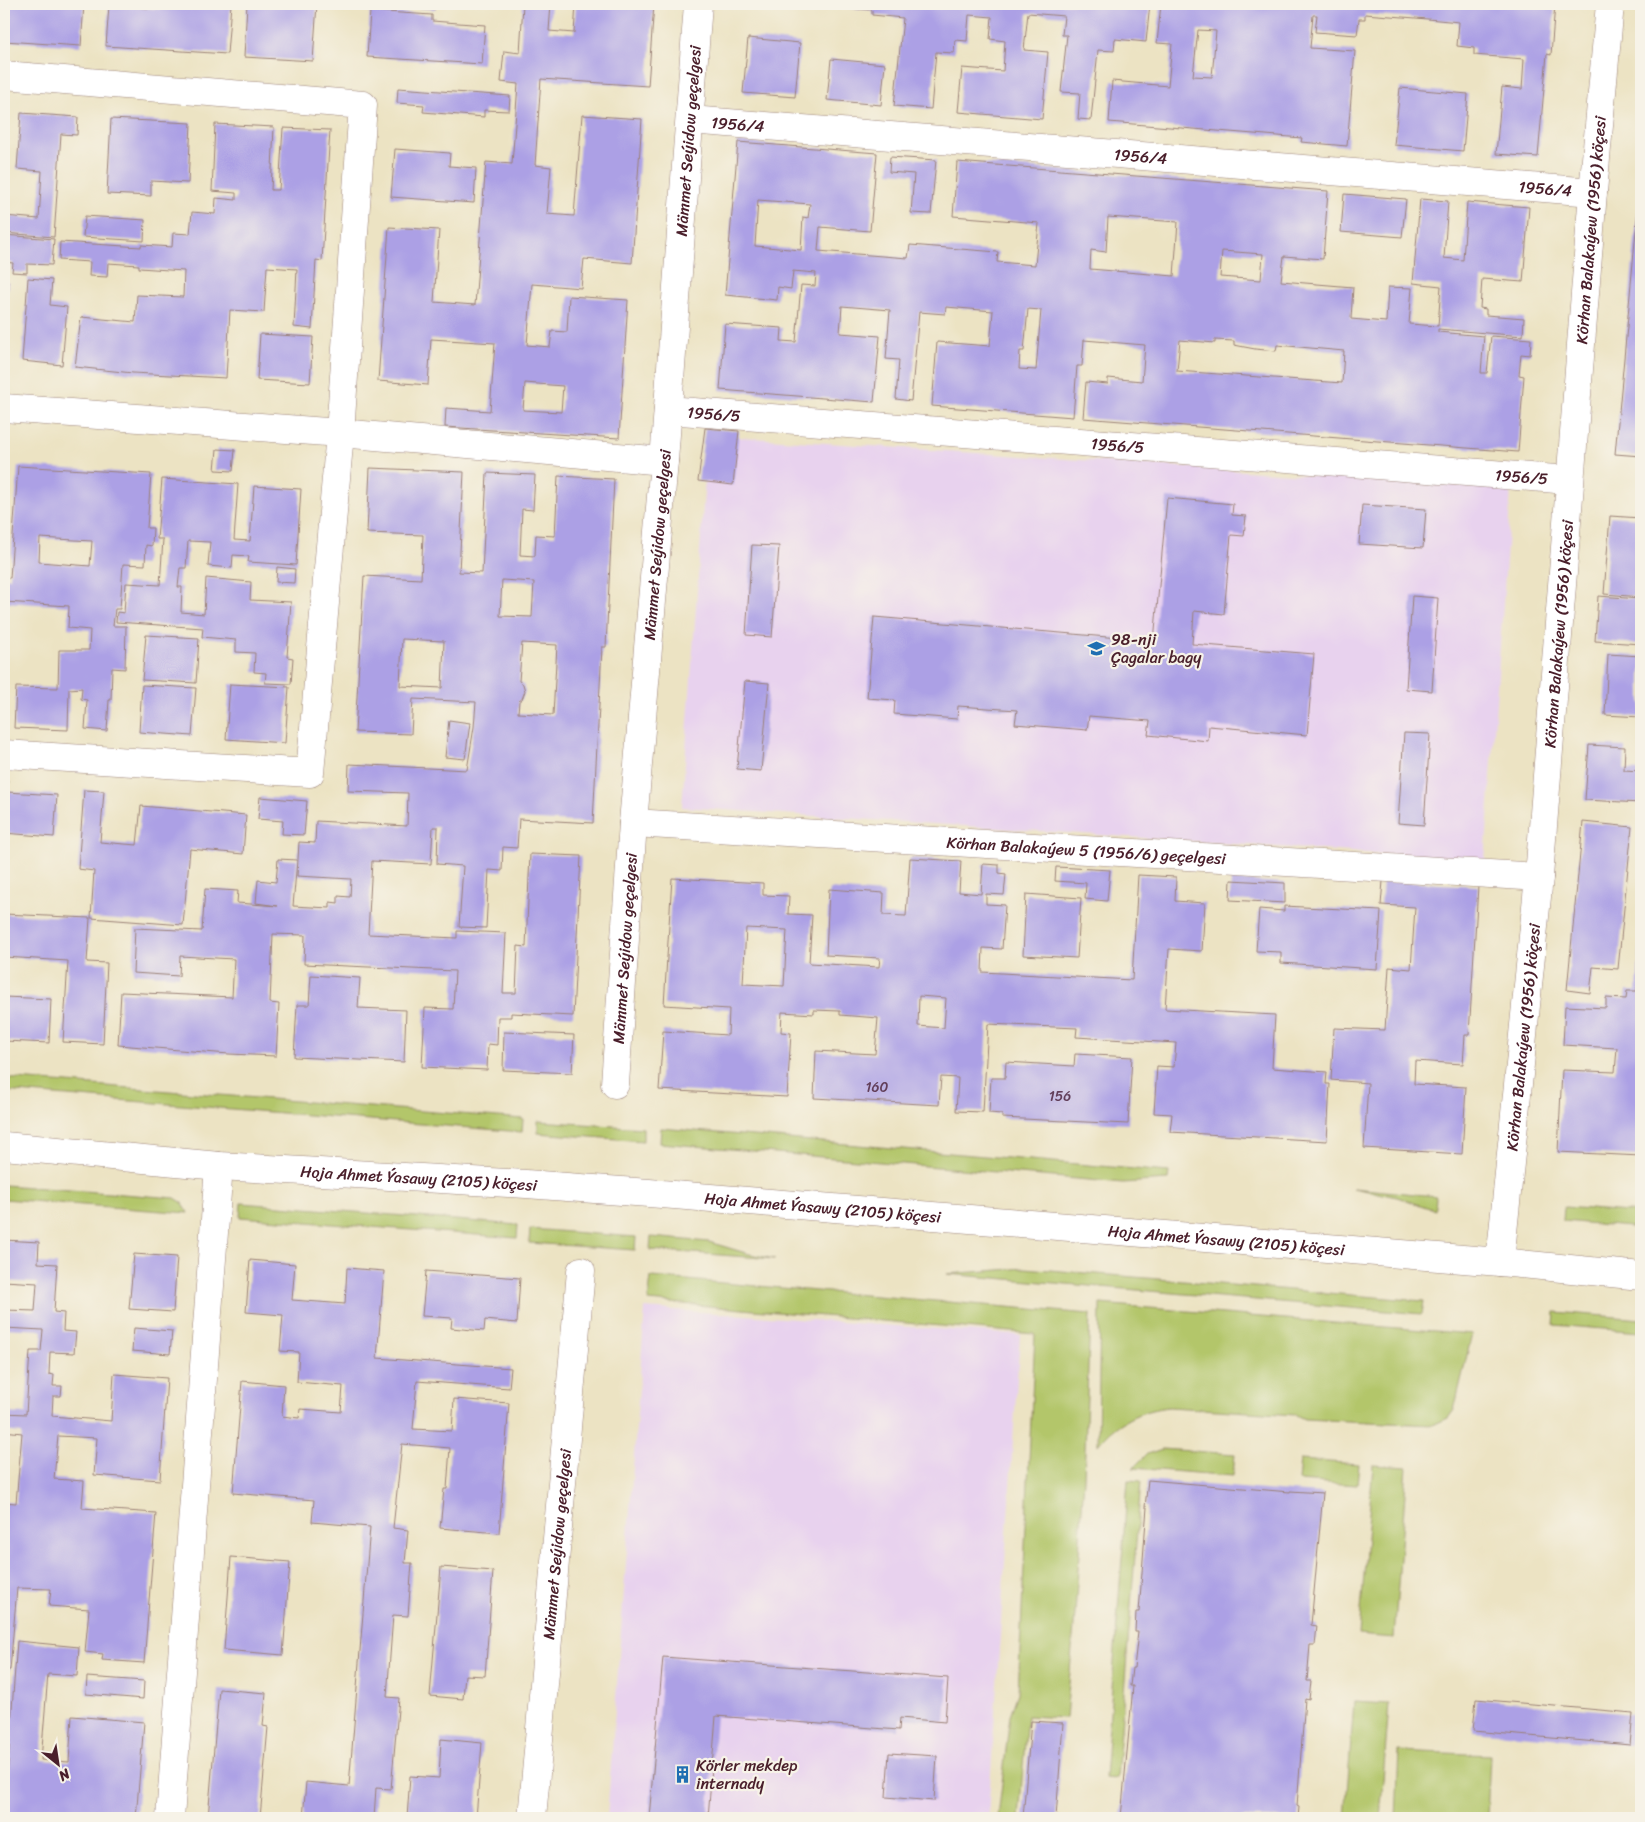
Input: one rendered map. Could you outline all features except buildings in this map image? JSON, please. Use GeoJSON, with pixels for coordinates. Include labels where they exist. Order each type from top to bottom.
{"type":"FeatureCollection","features":[{"type":"Feature","properties":{"kind":"street","name":"Mämmet Seýidow geçelgesi"},"geometry":{"type":"LineString","coordinates":[[615,1084],[633,822],[664,461],[698,4]]}},
{"type":"Feature","properties":{"kind":"street","name":"Körhan Balakaýew (1956) köçesi"},"geometry":{"type":"LineString","coordinates":[[1500,1262],[1539,877],[1569,480],[1610,4]]}},
{"type":"Feature","properties":{"kind":"street"},"geometry":{"type":"LineString","coordinates":[[4,75],[363,105],[340,433],[310,774],[4,754]]}},
{"type":"Feature","properties":{"kind":"street","name":"1956/4"},"geometry":{"type":"LineString","coordinates":[[690,120],[1593,192]]}},
{"type":"Feature","properties":{"kind":"street"},"geometry":{"type":"LineString","coordinates":[[4,408],[340,433],[664,461]]}},
{"type":"Feature","properties":{"kind":"street","name":"1956/5"},"geometry":{"type":"LineString","coordinates":[[668,410],[1569,480]]}},
{"type":"Feature","properties":{"kind":"street","name":"Körhan Balakaýew 5 (1956/6) geçelgesi"},"geometry":{"type":"LineString","coordinates":[[633,822],[1539,877]]}},
{"type":"Feature","properties":{"kind":"street","name":"Hoja Ahmet Ýasawy (2105) köçesi"},"geometry":{"type":"LineString","coordinates":[[4,1146],[219,1166],[583,1188],[1500,1262],[1641,1276]]}},
{"type":"Feature","properties":{"kind":"street"},"geometry":{"type":"LineString","coordinates":[[170,1818],[219,1166]]}},
{"type":"Feature","properties":{"kind":"street","name":"Mämmet Seýidow geçelgesi"},"geometry":{"type":"LineString","coordinates":[[532,1818],[581,1271]]}},
{"type":"Feature","properties":{"kind":"shaded area","name":"98-nji Çagalar bagy"},"geometry":{"type":"Polygon","coordinates":[[[708,435],[1511,489],[1485,861],[682,807],[708,435]]]}},
{"type":"Feature","properties":{"kind":"shaded area"},"geometry":{"type":"Polygon","coordinates":[[[645,1308],[1020,1335],[988,1818],[607,1818],[645,1308]]]}},
{"type":"Feature","properties":{"kind":"green space"},"geometry":{"type":"Polygon","coordinates":[[[4,1078],[523,1119],[522,1132],[4,1091],[4,1078]]]}},
{"type":"Feature","properties":{"kind":"green space"},"geometry":{"type":"Polygon","coordinates":[[[538,1121],[643,1128],[643,1141],[538,1133],[538,1121]]]}},
{"type":"Feature","properties":{"kind":"green space"},"geometry":{"type":"Polygon","coordinates":[[[661,1128],[1169,1172],[1168,1180],[1123,1183],[660,1143],[661,1128]]]}},
{"type":"Feature","properties":{"kind":"green space"},"geometry":{"type":"Polygon","coordinates":[[[4,1185],[175,1198],[183,1203],[188,1213],[4,1199],[4,1185]]]}},
{"type":"Feature","properties":{"kind":"green space"},"geometry":{"type":"Polygon","coordinates":[[[1353,1188],[1436,1196],[1435,1210],[1397,1197],[1353,1188]]]}},
{"type":"Feature","properties":{"kind":"green space"},"geometry":{"type":"Polygon","coordinates":[[[241,1203],[518,1225],[517,1238],[240,1217],[241,1203]]]}},
{"type":"Feature","properties":{"kind":"green space"},"geometry":{"type":"Polygon","coordinates":[[[1564,1207],[1641,1213],[1641,1228],[1563,1221],[1564,1207]]]}},
{"type":"Feature","properties":{"kind":"green space"},"geometry":{"type":"Polygon","coordinates":[[[530,1229],[636,1237],[635,1250],[529,1243],[530,1229]]]}},
{"type":"Feature","properties":{"kind":"green space"},"geometry":{"type":"Polygon","coordinates":[[[651,1237],[709,1242],[749,1254],[775,1259],[650,1250],[651,1237]]]}},
{"type":"Feature","properties":{"kind":"green space"},"geometry":{"type":"Polygon","coordinates":[[[1025,1268],[1424,1301],[1422,1314],[947,1274],[1025,1268]]]}},
{"type":"Feature","properties":{"kind":"green space"},"geometry":{"type":"Polygon","coordinates":[[[651,1277],[1090,1314],[1084,1479],[1066,1718],[1027,1716],[1019,1818],[998,1818],[1010,1715],[1018,1693],[1035,1334],[648,1301],[651,1277]]]}},
{"type":"Feature","properties":{"kind":"green space"},"geometry":{"type":"Polygon","coordinates":[[[1100,1304],[1472,1334],[1454,1410],[1448,1418],[1433,1425],[1304,1419],[1296,1415],[1169,1407],[1148,1411],[1129,1418],[1098,1445],[1100,1304]]]}},
{"type":"Feature","properties":{"kind":"green space"},"geometry":{"type":"Polygon","coordinates":[[[1555,1312],[1641,1319],[1641,1332],[1554,1325],[1555,1312]]]}},
{"type":"Feature","properties":{"kind":"green space"},"geometry":{"type":"Polygon","coordinates":[[[1162,1449],[1235,1454],[1233,1476],[1133,1468],[1147,1454],[1162,1449]]]}},
{"type":"Feature","properties":{"kind":"green space"},"geometry":{"type":"Polygon","coordinates":[[[1300,1460],[1359,1464],[1357,1485],[1298,1481],[1300,1460]]]}},
{"type":"Feature","properties":{"kind":"green space"},"geometry":{"type":"Polygon","coordinates":[[[1373,1465],[1407,1467],[1394,1638],[1359,1635],[1373,1465]]]}},
{"type":"Feature","properties":{"kind":"green space"},"geometry":{"type":"Polygon","coordinates":[[[1128,1480],[1141,1481],[1117,1779],[1105,1778],[1128,1480]]]}},
{"type":"Feature","properties":{"kind":"green space"},"geometry":{"type":"Polygon","coordinates":[[[1354,1702],[1389,1704],[1380,1818],[1345,1818],[1354,1702]]]}},
{"type":"Feature","properties":{"kind":"green space"},"geometry":{"type":"Polygon","coordinates":[[[1399,1751],[1490,1755],[1487,1818],[1396,1818],[1399,1751]]]}},
{"type":"Feature","properties":{"kind":"place","name":"98-nji Çagalar bagy"},"geometry":{"type":"Point","coordinates":[1097,648]}},
{"type":"Feature","properties":{"kind":"place","name":"Körler mekdep internady"},"geometry":{"type":"Point","coordinates":[682,1774]}}]}
